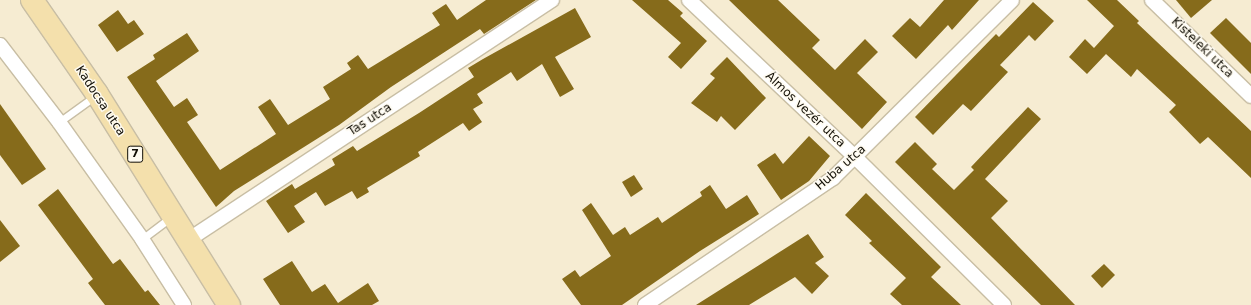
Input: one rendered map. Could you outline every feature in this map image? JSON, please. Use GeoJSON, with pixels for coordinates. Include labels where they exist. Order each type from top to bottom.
{"type":"FeatureCollection","features":[{"type":"Feature","properties":{"kind":"main road","name":"Kadocsa utca"},"geometry":{"type":"LineString","coordinates":[[32,0],[97,94],[229,305]]}},
{"type":"Feature","properties":{"kind":"street","name":"Tas utca"},"geometry":{"type":"LineString","coordinates":[[188,240],[552,0]]}},
{"type":"Feature","properties":{"kind":"street","name":"Álmos vezér utca"},"geometry":{"type":"LineString","coordinates":[[689,0],[855,158],[1004,305]]}},
{"type":"Feature","properties":{"kind":"street","name":"Huba utca"},"geometry":{"type":"LineString","coordinates":[[645,305],[818,188],[855,158],[1012,0]]}},
{"type":"Feature","properties":{"kind":"street","name":"Kisteleki utca"},"geometry":{"type":"LineString","coordinates":[[1152,0],[1251,96]]}},
{"type":"Feature","properties":{"kind":"street"},"geometry":{"type":"LineString","coordinates":[[0,45],[59,122],[142,239],[184,305]]}},
{"type":"Feature","properties":{"kind":"lane"},"geometry":{"type":"LineString","coordinates":[[59,122],[97,94]]}},
{"type":"Feature","properties":{"kind":"lane"},"geometry":{"type":"LineString","coordinates":[[142,239],[174,215]]}},
{"type":"Feature","properties":{"kind":"building"},"geometry":{"type":"Polygon","coordinates":[[[486,0],[536,0],[484,34],[480,29],[391,87],[339,125],[234,191],[216,207],[127,77],[155,59],[153,55],[187,33],[199,51],[156,81],[174,107],[187,98],[198,115],[187,122],[220,170],[276,134],[258,107],[270,99],[288,125],[330,99],[323,87],[351,69],[347,63],[358,55],[368,69],[440,25],[432,13],[446,4],[457,20],[486,0]]]}},
{"type":"Feature","properties":{"kind":"building"},"geometry":{"type":"Polygon","coordinates":[[[632,0],[668,0],[683,13],[680,16],[707,41],[681,69],[668,57],[681,43],[632,0]]]}},
{"type":"Feature","properties":{"kind":"building"},"geometry":{"type":"Polygon","coordinates":[[[729,0],[778,0],[820,40],[812,48],[835,70],[865,39],[878,52],[857,73],[887,102],[862,129],[729,0]]]}},
{"type":"Feature","properties":{"kind":"building"},"geometry":{"type":"Polygon","coordinates":[[[944,0],[979,0],[952,30],[948,25],[916,59],[892,36],[910,18],[920,27],[944,0]]]}},
{"type":"Feature","properties":{"kind":"building"},"geometry":{"type":"Polygon","coordinates":[[[1087,0],[1117,0],[1139,21],[1137,23],[1251,131],[1251,178],[1208,137],[1200,144],[1169,112],[1176,105],[1137,69],[1131,77],[1106,54],[1087,74],[1069,57],[1085,39],[1094,48],[1114,26],[1087,0]]]}},
{"type":"Feature","properties":{"kind":"building"},"geometry":{"type":"Polygon","coordinates":[[[1176,0],[1212,0],[1191,18],[1176,0]]]}},
{"type":"Feature","properties":{"kind":"building"},"geometry":{"type":"Polygon","coordinates":[[[1033,2],[1054,21],[1035,41],[1029,35],[1000,65],[1008,72],[971,111],[963,104],[933,135],[915,117],[996,34],[999,37],[1033,2]]]}},
{"type":"Feature","properties":{"kind":"building"},"geometry":{"type":"Polygon","coordinates":[[[575,8],[591,37],[555,57],[574,89],[560,97],[542,64],[517,81],[511,72],[477,94],[483,103],[473,109],[482,122],[469,131],[463,123],[418,152],[420,156],[367,188],[369,192],[357,199],[352,191],[325,206],[316,192],[294,206],[305,222],[288,233],[266,201],[292,184],[295,189],[335,165],[332,159],[353,146],[357,151],[419,113],[474,77],[468,68],[575,8]]]}},
{"type":"Feature","properties":{"kind":"building"},"geometry":{"type":"Polygon","coordinates":[[[118,10],[128,24],[134,20],[144,34],[117,52],[98,25],[118,10]]]}},
{"type":"Feature","properties":{"kind":"building"},"geometry":{"type":"Polygon","coordinates":[[[1226,18],[1251,43],[1251,74],[1210,33],[1226,18]]]}},
{"type":"Feature","properties":{"kind":"building"},"geometry":{"type":"Polygon","coordinates":[[[727,57],[766,98],[735,130],[721,116],[717,122],[691,103],[715,78],[710,74],[727,57]]]}},
{"type":"Feature","properties":{"kind":"building"},"geometry":{"type":"Polygon","coordinates":[[[0,104],[46,169],[22,185],[0,155],[0,104]]]}},
{"type":"Feature","properties":{"kind":"building"},"geometry":{"type":"Polygon","coordinates":[[[1028,107],[1041,119],[985,179],[1008,201],[991,218],[1075,305],[1041,305],[895,162],[915,142],[937,164],[932,169],[954,190],[974,170],[971,167],[1028,107]]]}},
{"type":"Feature","properties":{"kind":"building"},"geometry":{"type":"Polygon","coordinates":[[[809,136],[830,156],[809,181],[781,200],[757,165],[775,153],[783,164],[809,136]]]}},
{"type":"Feature","properties":{"kind":"building"},"geometry":{"type":"Polygon","coordinates":[[[634,175],[643,189],[631,197],[622,182],[634,175]]]}},
{"type":"Feature","properties":{"kind":"building"},"geometry":{"type":"Polygon","coordinates":[[[710,185],[726,209],[747,195],[759,214],[700,251],[622,305],[581,305],[562,279],[575,270],[580,277],[611,256],[582,210],[591,203],[613,235],[625,227],[630,235],[658,217],[662,223],[702,196],[700,192],[710,185]]]}},
{"type":"Feature","properties":{"kind":"building"},"geometry":{"type":"Polygon","coordinates":[[[58,189],[113,264],[120,259],[145,292],[148,290],[160,305],[105,305],[88,283],[93,279],[38,205],[58,189]]]}},
{"type":"Feature","properties":{"kind":"building"},"geometry":{"type":"Polygon","coordinates":[[[866,193],[941,267],[931,277],[961,305],[902,305],[890,294],[906,278],[869,243],[872,241],[845,215],[866,193]]]}},
{"type":"Feature","properties":{"kind":"building"},"geometry":{"type":"Polygon","coordinates":[[[0,220],[20,246],[0,262],[0,220]]]}},
{"type":"Feature","properties":{"kind":"building"},"geometry":{"type":"Polygon","coordinates":[[[808,234],[824,257],[815,263],[829,276],[812,294],[795,277],[749,305],[696,305],[808,234]]]}},
{"type":"Feature","properties":{"kind":"building"},"geometry":{"type":"Polygon","coordinates":[[[292,261],[312,292],[325,284],[338,303],[368,283],[379,301],[372,305],[280,305],[263,279],[292,261]]]}},
{"type":"Feature","properties":{"kind":"building"},"geometry":{"type":"Polygon","coordinates":[[[1104,264],[1115,275],[1102,288],[1091,276],[1104,264]]]}}]}
